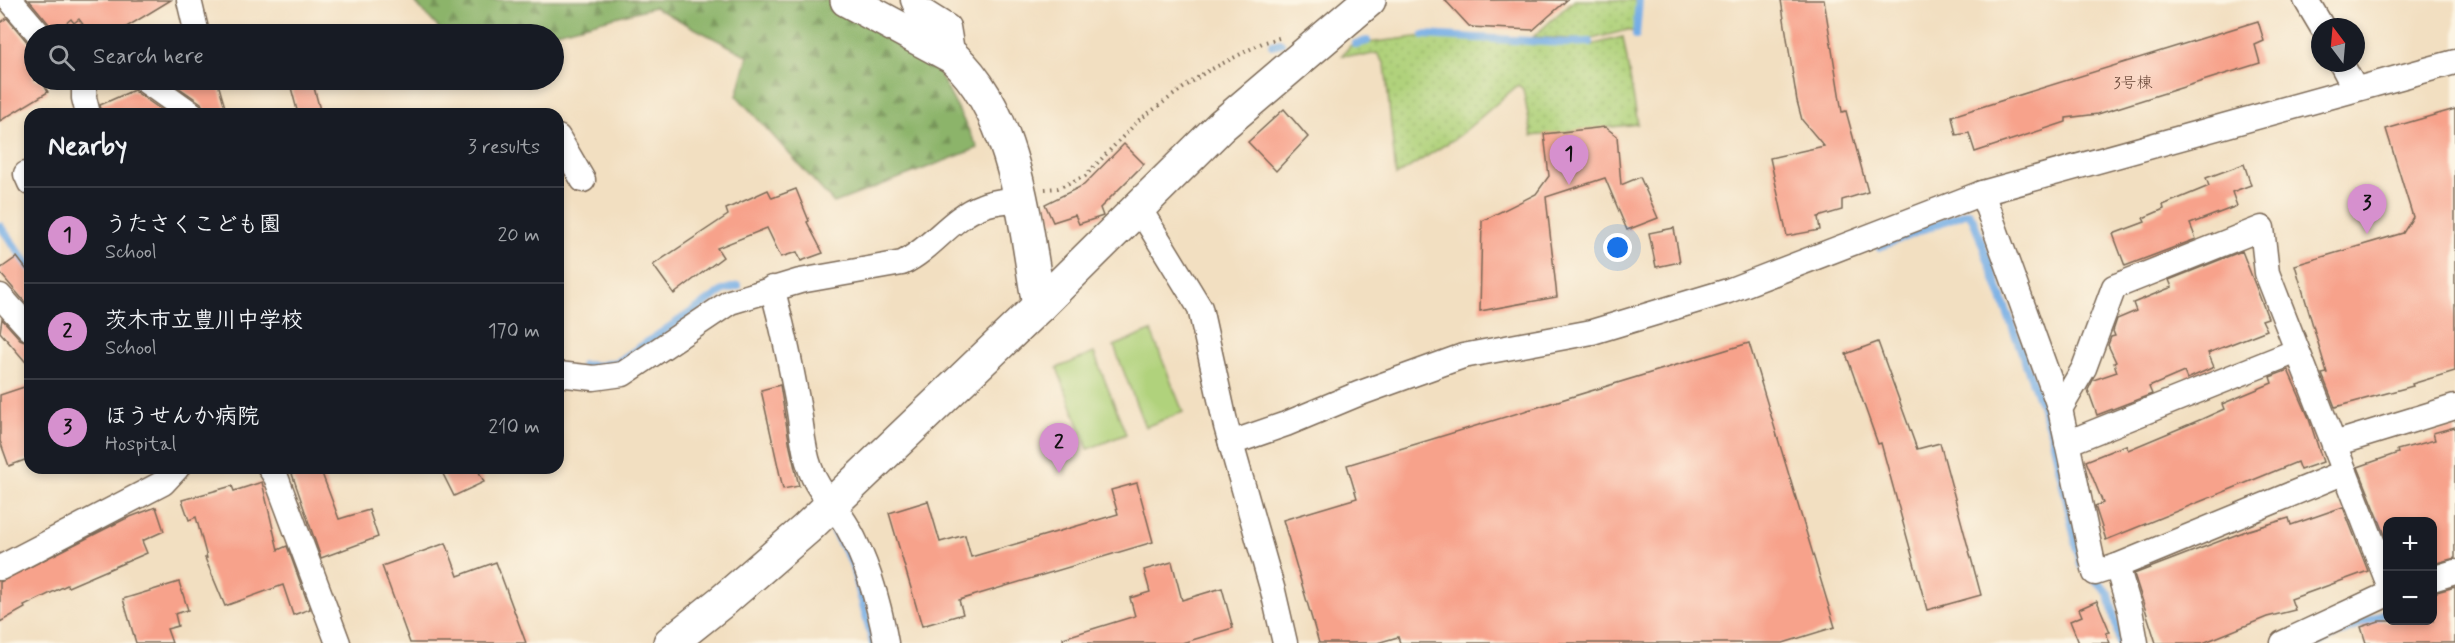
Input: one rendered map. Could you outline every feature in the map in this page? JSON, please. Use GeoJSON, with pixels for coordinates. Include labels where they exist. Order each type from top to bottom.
{"type":"FeatureCollection","features":[{"type":"Feature","properties":{"kind":"street"},"geometry":{"type":"LineString","coordinates":[[10,0],[30,24]]}},
{"type":"Feature","properties":{"kind":"street"},"geometry":{"type":"LineString","coordinates":[[189,0],[195,24]]}},
{"type":"Feature","properties":{"kind":"street"},"geometry":{"type":"LineString","coordinates":[[847,0],[953,57],[966,69],[979,88],[997,120],[1014,162],[1039,306]]}},
{"type":"Feature","properties":{"kind":"street"},"geometry":{"type":"LineString","coordinates":[[913,0],[916,7],[948,27],[953,57]]}},
{"type":"Feature","properties":{"kind":"street"},"geometry":{"type":"LineString","coordinates":[[670,643],[732,593],[831,505],[1039,306],[1221,126],[1369,0]]}},
{"type":"Feature","properties":{"kind":"street"},"geometry":{"type":"LineString","coordinates":[[2306,0],[2317,18]]}},
{"type":"Feature","properties":{"kind":"street"},"geometry":{"type":"LineString","coordinates":[[1231,443],[1463,356],[1592,332],[1728,291],[1982,193],[2455,63]]}},
{"type":"Feature","properties":{"kind":"street"},"geometry":{"type":"LineString","coordinates":[[2346,72],[2355,89]]}},
{"type":"Feature","properties":{"kind":"street"},"geometry":{"type":"LineString","coordinates":[[84,90],[86,108]]}},
{"type":"Feature","properties":{"kind":"street"},"geometry":{"type":"LineString","coordinates":[[158,90],[184,108]]}},
{"type":"Feature","properties":{"kind":"street"},"geometry":{"type":"LineString","coordinates":[[564,147],[583,180]]}},
{"type":"Feature","properties":{"kind":"street"},"geometry":{"type":"LineString","coordinates":[[1982,193],[2060,409],[2095,573],[2345,472]]}},
{"type":"Feature","properties":{"kind":"street"},"geometry":{"type":"LineString","coordinates":[[564,375],[594,378],[623,375],[720,308],[772,288],[902,263],[918,254],[937,236],[983,205],[1019,199]]}},
{"type":"Feature","properties":{"kind":"street"},"geometry":{"type":"LineString","coordinates":[[1139,208],[1200,308],[1231,443],[1273,591],[1285,643]]}},
{"type":"Feature","properties":{"kind":"street"},"geometry":{"type":"LineString","coordinates":[[2060,409],[2084,368],[2114,287],[2262,228],[2267,273],[2384,571]]}},
{"type":"Feature","properties":{"kind":"street"},"geometry":{"type":"LineString","coordinates":[[772,288],[790,358],[803,444],[816,486],[846,524],[861,554],[873,588],[886,643]]}},
{"type":"Feature","properties":{"kind":"street"},"geometry":{"type":"LineString","coordinates":[[0,296],[24,322]]}},
{"type":"Feature","properties":{"kind":"street"},"geometry":{"type":"LineString","coordinates":[[2067,443],[2297,351]]}},
{"type":"Feature","properties":{"kind":"street"},"geometry":{"type":"LineString","coordinates":[[2334,444],[2455,407]]}},
{"type":"Feature","properties":{"kind":"street"},"geometry":{"type":"LineString","coordinates":[[0,568],[163,483],[171,474]]}},
{"type":"Feature","properties":{"kind":"street"},"geometry":{"type":"LineString","coordinates":[[274,474],[338,643]]}},
{"type":"Feature","properties":{"kind":"street"},"geometry":{"type":"LineString","coordinates":[[2117,566],[2130,610],[2136,643]]}},
{"type":"Feature","properties":{"kind":"street"},"geometry":{"type":"LineString","coordinates":[[2437,578],[2455,572]]}},
{"type":"Feature","properties":{"kind":"street"},"geometry":{"type":"LineString","coordinates":[[2283,643],[2383,596]]}},
{"type":"Feature","properties":{"kind":"path"},"geometry":{"type":"LineString","coordinates":[[1019,199],[1036,190],[1058,188],[1085,176],[1139,120],[1204,73],[1262,43],[1281,37]]}},
{"type":"Feature","properties":{"kind":"green space"},"geometry":{"type":"Polygon","coordinates":[[[413,0],[826,0],[938,71],[978,148],[834,203],[737,96],[748,56],[654,7],[564,30],[564,24],[435,24],[413,0]]]}},
{"type":"Feature","properties":{"kind":"green space"},"geometry":{"type":"Polygon","coordinates":[[[1574,0],[1637,0],[1634,32],[1627,30],[1588,40],[1533,37],[1574,0]]]}},
{"type":"Feature","properties":{"kind":"green space"},"geometry":{"type":"Polygon","coordinates":[[[1424,36],[1591,45],[1623,37],[1638,124],[1532,136],[1523,89],[1518,85],[1459,136],[1396,176],[1385,64],[1377,53],[1364,56],[1342,55],[1351,45],[1424,36]]]}},
{"type":"Feature","properties":{"kind":"green space"},"geometry":{"type":"Polygon","coordinates":[[[1151,331],[1183,412],[1145,427],[1114,346],[1151,331]]]}},
{"type":"Feature","properties":{"kind":"green space"},"geometry":{"type":"Polygon","coordinates":[[[1094,353],[1126,434],[1088,449],[1057,368],[1094,353]]]}},
{"type":"Feature","properties":{"kind":"building"},"geometry":{"type":"Polygon","coordinates":[[[29,0],[171,0],[131,24],[83,24],[79,19],[74,23],[71,19],[65,24],[49,24],[29,0]]]}},
{"type":"Feature","properties":{"kind":"building"},"geometry":{"type":"Polygon","coordinates":[[[1445,0],[1567,0],[1533,30],[1470,27],[1445,0]]]}},
{"type":"Feature","properties":{"kind":"building"},"geometry":{"type":"Polygon","coordinates":[[[1781,0],[1824,0],[1842,112],[1846,111],[1868,192],[1842,200],[1842,210],[1818,217],[1820,230],[1787,236],[1770,158],[1824,146],[1802,120],[1781,0]]]}},
{"type":"Feature","properties":{"kind":"building"},"geometry":{"type":"Polygon","coordinates":[[[7,18],[24,38],[24,90],[47,90],[48,92],[0,121],[0,23],[7,18]]]}},
{"type":"Feature","properties":{"kind":"building"},"geometry":{"type":"Polygon","coordinates":[[[2258,21],[2264,41],[2255,45],[2260,63],[2098,114],[2066,118],[2066,122],[1975,152],[1969,133],[1956,135],[1952,116],[2258,21]]]}},
{"type":"Feature","properties":{"kind":"building"},"geometry":{"type":"Polygon","coordinates":[[[134,90],[159,108],[101,108],[100,105],[134,90]]]}},
{"type":"Feature","properties":{"kind":"building"},"geometry":{"type":"Polygon","coordinates":[[[182,90],[220,90],[225,108],[203,108],[201,103],[182,90]]]}},
{"type":"Feature","properties":{"kind":"building"},"geometry":{"type":"Polygon","coordinates":[[[292,90],[315,90],[319,108],[296,108],[292,90]]]}},
{"type":"Feature","properties":{"kind":"building"},"geometry":{"type":"Polygon","coordinates":[[[1284,109],[1308,137],[1276,171],[1248,142],[1284,109]]]}},
{"type":"Feature","properties":{"kind":"building"},"geometry":{"type":"Polygon","coordinates":[[[2455,109],[2455,371],[2412,384],[2413,386],[2335,407],[2322,374],[2327,373],[2295,265],[2403,233],[2413,217],[2386,129],[2455,109]]]}},
{"type":"Feature","properties":{"kind":"building"},"geometry":{"type":"Polygon","coordinates":[[[1605,127],[1617,136],[1621,185],[1640,177],[1658,218],[1627,230],[1605,178],[1546,197],[1557,297],[1480,311],[1482,221],[1536,194],[1549,176],[1544,134],[1605,127]]]}},
{"type":"Feature","properties":{"kind":"building"},"geometry":{"type":"Polygon","coordinates":[[[1124,144],[1144,164],[1100,208],[1103,216],[1079,224],[1075,215],[1053,222],[1045,204],[1084,185],[1124,144]]]}},
{"type":"Feature","properties":{"kind":"building"},"geometry":{"type":"Polygon","coordinates":[[[2244,164],[2251,185],[2232,192],[2237,206],[2190,224],[2196,239],[2125,266],[2113,234],[2145,222],[2143,218],[2164,209],[2163,205],[2209,186],[2206,178],[2244,164]]]}},
{"type":"Feature","properties":{"kind":"building"},"geometry":{"type":"Polygon","coordinates":[[[796,189],[809,221],[807,222],[823,253],[801,261],[797,252],[781,257],[767,228],[717,248],[723,257],[674,294],[653,265],[728,215],[726,209],[768,190],[772,198],[796,189]]]}},
{"type":"Feature","properties":{"kind":"building"},"geometry":{"type":"Polygon","coordinates":[[[1674,228],[1680,262],[1656,267],[1649,233],[1674,228]]]}},
{"type":"Feature","properties":{"kind":"building"},"geometry":{"type":"Polygon","coordinates":[[[2242,251],[2268,318],[2262,320],[2267,330],[2208,353],[2214,367],[2187,379],[2184,372],[2149,387],[2152,394],[2097,415],[2088,390],[2093,380],[2117,372],[2114,363],[2116,362],[2108,345],[2111,337],[2115,336],[2113,331],[2117,319],[2136,311],[2133,303],[2172,287],[2169,280],[2242,251]]]}},
{"type":"Feature","properties":{"kind":"building"},"geometry":{"type":"Polygon","coordinates":[[[17,257],[24,266],[24,301],[0,273],[0,269],[17,257]]]}},
{"type":"Feature","properties":{"kind":"building"},"geometry":{"type":"Polygon","coordinates":[[[2,319],[24,341],[24,360],[0,332],[2,319]]]}},
{"type":"Feature","properties":{"kind":"building"},"geometry":{"type":"Polygon","coordinates":[[[1878,342],[1917,449],[1940,443],[1981,595],[1927,610],[1881,443],[1878,444],[1846,354],[1878,342]]]}},
{"type":"Feature","properties":{"kind":"building"},"geometry":{"type":"Polygon","coordinates":[[[1749,343],[1835,627],[1783,643],[1400,643],[1398,637],[1377,643],[1319,643],[1283,520],[1357,498],[1347,465],[1749,343]]]}},
{"type":"Feature","properties":{"kind":"building"},"geometry":{"type":"Polygon","coordinates":[[[2288,370],[2308,416],[2323,462],[2300,470],[2297,462],[2106,540],[2095,506],[2103,503],[2086,461],[2126,445],[2128,450],[2202,419],[2224,409],[2222,404],[2272,383],[2270,377],[2288,370]]]}},
{"type":"Feature","properties":{"kind":"building"},"geometry":{"type":"Polygon","coordinates":[[[780,385],[799,486],[783,489],[761,390],[780,385]]]}},
{"type":"Feature","properties":{"kind":"building"},"geometry":{"type":"Polygon","coordinates":[[[24,387],[24,460],[9,466],[0,441],[0,395],[24,387]]]}},
{"type":"Feature","properties":{"kind":"building"},"geometry":{"type":"Polygon","coordinates":[[[2455,427],[2455,558],[2437,563],[2437,517],[2383,517],[2383,530],[2358,467],[2398,453],[2397,450],[2435,440],[2433,433],[2455,427]]]}},
{"type":"Feature","properties":{"kind":"building"},"geometry":{"type":"Polygon","coordinates":[[[292,474],[322,474],[339,519],[369,510],[378,537],[321,558],[292,474]]]}},
{"type":"Feature","properties":{"kind":"building"},"geometry":{"type":"Polygon","coordinates":[[[443,474],[480,474],[484,482],[454,496],[443,474]]]}},
{"type":"Feature","properties":{"kind":"building"},"geometry":{"type":"Polygon","coordinates":[[[262,482],[278,550],[287,546],[310,609],[293,615],[283,585],[225,606],[205,558],[207,558],[196,517],[189,520],[182,500],[232,486],[234,491],[262,482]]]}},
{"type":"Feature","properties":{"kind":"building"},"geometry":{"type":"Polygon","coordinates":[[[1137,483],[1153,542],[959,600],[963,614],[922,626],[889,513],[928,501],[940,542],[965,535],[971,557],[1118,514],[1111,490],[1137,483]]]}},
{"type":"Feature","properties":{"kind":"building"},"geometry":{"type":"Polygon","coordinates":[[[156,507],[164,531],[142,541],[147,553],[68,587],[67,585],[24,606],[25,608],[0,622],[0,582],[125,519],[156,507]]]}},
{"type":"Feature","properties":{"kind":"building"},"geometry":{"type":"Polygon","coordinates":[[[2343,507],[2368,571],[2291,599],[2295,610],[2267,617],[2203,643],[2156,643],[2134,574],[2246,531],[2289,518],[2291,525],[2343,507]]]}},
{"type":"Feature","properties":{"kind":"building"},"geometry":{"type":"Polygon","coordinates":[[[446,543],[458,576],[496,562],[526,643],[410,643],[382,566],[446,543]]]}},
{"type":"Feature","properties":{"kind":"building"},"geometry":{"type":"Polygon","coordinates":[[[1172,562],[1182,600],[1222,588],[1233,628],[1182,643],[1064,643],[1063,638],[1135,616],[1130,598],[1150,592],[1144,570],[1172,562]]]}},
{"type":"Feature","properties":{"kind":"building"},"geometry":{"type":"Polygon","coordinates":[[[179,582],[188,610],[175,614],[178,626],[167,629],[172,643],[136,643],[123,599],[179,582]]]}},
{"type":"Feature","properties":{"kind":"building"},"geometry":{"type":"Polygon","coordinates":[[[2455,587],[2455,643],[2366,643],[2361,627],[2379,621],[2383,621],[2383,625],[2437,625],[2437,592],[2455,587]]]}},
{"type":"Feature","properties":{"kind":"building"},"geometry":{"type":"Polygon","coordinates":[[[2097,601],[2110,632],[2106,633],[2110,643],[2079,643],[2070,621],[2082,616],[2079,609],[2097,601]]]}},
{"type":"Feature","properties":{"kind":"waterway"},"geometry":{"type":"LineString","coordinates":[[1636,35],[1639,0]]}},
{"type":"Feature","properties":{"kind":"waterway"},"geometry":{"type":"LineString","coordinates":[[1424,35],[1565,43],[1590,42]]}},
{"type":"Feature","properties":{"kind":"waterway"},"geometry":{"type":"LineString","coordinates":[[1355,44],[1367,41]]}},
{"type":"Feature","properties":{"kind":"waterway"},"geometry":{"type":"LineString","coordinates":[[1272,45],[1281,43]]}},
{"type":"Feature","properties":{"kind":"waterway"},"geometry":{"type":"LineString","coordinates":[[1879,247],[1965,213],[1969,213],[1973,219],[2052,435],[2081,565],[2109,594],[2120,643]]}},
{"type":"Feature","properties":{"kind":"waterway"},"geometry":{"type":"LineString","coordinates":[[0,226],[24,259]]}},
{"type":"Feature","properties":{"kind":"waterway"},"geometry":{"type":"LineString","coordinates":[[583,365],[598,366],[618,362],[724,290],[738,286]]}},
{"type":"Feature","properties":{"kind":"waterway"},"geometry":{"type":"LineString","coordinates":[[2383,533],[2379,521],[2385,512]]}},
{"type":"Feature","properties":{"kind":"waterway"},"geometry":{"type":"LineString","coordinates":[[834,532],[852,563],[873,643]]}},
{"type":"Feature","properties":{"kind":"waterway"},"geometry":{"type":"LineString","coordinates":[[2317,643],[2383,614]]}},
{"type":"Feature","properties":{"kind":"place","name":"うたさくこども園"},"geometry":{"type":"Point","coordinates":[1569,185]}},
{"type":"Feature","properties":{"kind":"place","name":"ほうせんか病院"},"geometry":{"type":"Point","coordinates":[2367,234]}},
{"type":"Feature","properties":{"kind":"place","name":"茨木市立豊川中学校"},"geometry":{"type":"Point","coordinates":[1059,473]}}]}
